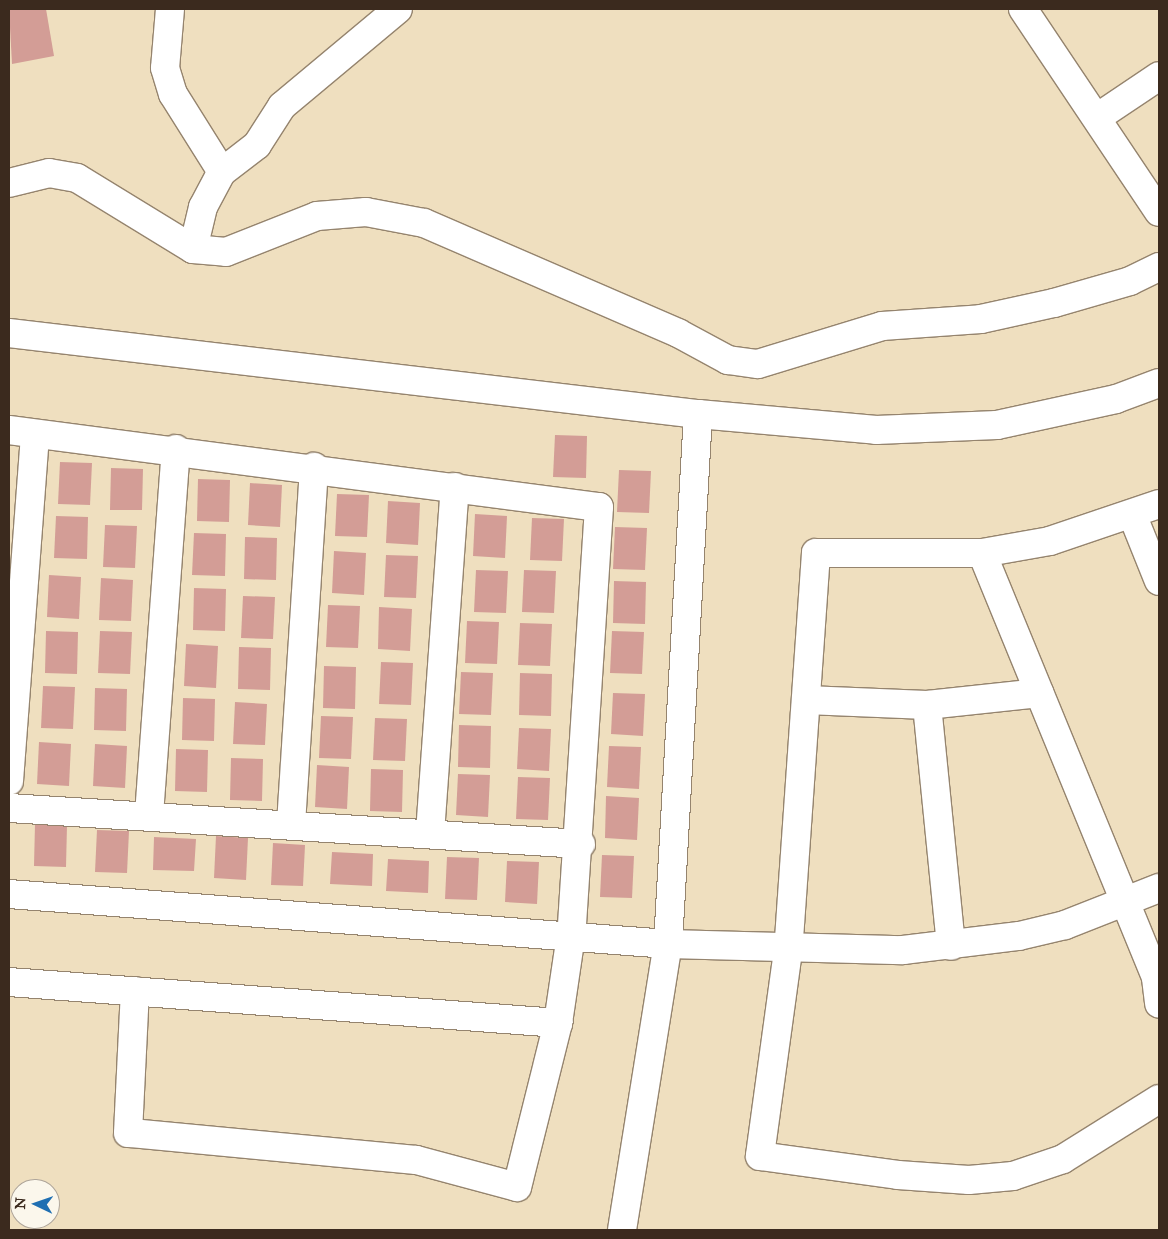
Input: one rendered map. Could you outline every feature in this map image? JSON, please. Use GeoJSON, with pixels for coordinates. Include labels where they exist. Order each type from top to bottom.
{"type":"FeatureCollection","features":[{"type":"Feature","properties":{"kind":"street"},"geometry":{"type":"LineString","coordinates":[[170,9],[165,68],[172,94],[222,172]]}},
{"type":"Feature","properties":{"kind":"street"},"geometry":{"type":"LineString","coordinates":[[193,249],[203,207],[222,172],[257,145],[282,106],[398,9]]}},
{"type":"Feature","properties":{"kind":"street"},"geometry":{"type":"LineString","coordinates":[[1023,9],[1098,117],[1159,212]]}},
{"type":"Feature","properties":{"kind":"street"},"geometry":{"type":"LineString","coordinates":[[1098,117],[1159,76]]}},
{"type":"Feature","properties":{"kind":"street"},"geometry":{"type":"LineString","coordinates":[[9,183],[49,173],[77,178],[193,249],[226,252],[317,216],[366,212],[424,223],[678,333],[728,360],[758,364],[882,326],[981,319],[1054,302],[1130,281],[1159,267]]}},
{"type":"Feature","properties":{"kind":"street"},"geometry":{"type":"LineString","coordinates":[[9,333],[698,414],[876,430],[997,425],[1116,399],[1159,383]]}},
{"type":"Feature","properties":{"kind":"street"},"geometry":{"type":"LineString","coordinates":[[622,1230],[668,944],[698,414]]}},
{"type":"Feature","properties":{"kind":"street"},"geometry":{"type":"LineString","coordinates":[[9,430],[314,467],[599,507],[580,844],[572,935],[558,1023],[517,1187],[416,1160],[128,1133],[135,991]]}},
{"type":"Feature","properties":{"kind":"street"},"geometry":{"type":"LineString","coordinates":[[9,781],[35,434]]}},
{"type":"Feature","properties":{"kind":"street"},"geometry":{"type":"LineString","coordinates":[[149,815],[176,449]]}},
{"type":"Feature","properties":{"kind":"street"},"geometry":{"type":"LineString","coordinates":[[291,824],[314,467]]}},
{"type":"Feature","properties":{"kind":"street"},"geometry":{"type":"LineString","coordinates":[[430,833],[455,487]]}},
{"type":"Feature","properties":{"kind":"street"},"geometry":{"type":"LineString","coordinates":[[1159,504],[1050,541],[982,554],[816,553],[788,951],[760,1156],[916,1176],[969,1180],[1013,1176],[1063,1159],[1159,1100]]}},
{"type":"Feature","properties":{"kind":"street"},"geometry":{"type":"LineString","coordinates":[[1132,514],[1159,580]]}},
{"type":"Feature","properties":{"kind":"street"},"geometry":{"type":"LineString","coordinates":[[982,554],[1156,978],[1159,1004]]}},
{"type":"Feature","properties":{"kind":"street"},"geometry":{"type":"LineString","coordinates":[[806,700],[927,705],[1039,693]]}},
{"type":"Feature","properties":{"kind":"street"},"geometry":{"type":"LineString","coordinates":[[927,705],[951,946]]}},
{"type":"Feature","properties":{"kind":"street"},"geometry":{"type":"LineString","coordinates":[[9,808],[149,815],[580,844]]}},
{"type":"Feature","properties":{"kind":"street"},"geometry":{"type":"LineString","coordinates":[[9,894],[572,935],[668,944],[788,951],[951,946],[1065,925],[1159,888]]}},
{"type":"Feature","properties":{"kind":"street"},"geometry":{"type":"LineString","coordinates":[[9,982],[558,1023]]}},
{"type":"Feature","properties":{"kind":"building"},"geometry":{"type":"Polygon","coordinates":[[[9,9],[46,9],[54,56],[12,64],[9,9]]]}},
{"type":"Feature","properties":{"kind":"building"},"geometry":{"type":"Polygon","coordinates":[[[555,435],[587,436],[586,478],[553,477],[555,435]]]}},
{"type":"Feature","properties":{"kind":"building"},"geometry":{"type":"Polygon","coordinates":[[[60,462],[92,463],[90,505],[58,504],[60,462]]]}},
{"type":"Feature","properties":{"kind":"building"},"geometry":{"type":"Polygon","coordinates":[[[111,468],[143,469],[142,510],[110,510],[111,468]]]}},
{"type":"Feature","properties":{"kind":"building"},"geometry":{"type":"Polygon","coordinates":[[[619,470],[651,471],[649,513],[617,512],[619,470]]]}},
{"type":"Feature","properties":{"kind":"building"},"geometry":{"type":"Polygon","coordinates":[[[198,479],[230,480],[229,522],[197,521],[198,479]]]}},
{"type":"Feature","properties":{"kind":"building"},"geometry":{"type":"Polygon","coordinates":[[[250,483],[282,485],[280,527],[248,525],[250,483]]]}},
{"type":"Feature","properties":{"kind":"building"},"geometry":{"type":"Polygon","coordinates":[[[337,494],[369,495],[367,537],[335,536],[337,494]]]}},
{"type":"Feature","properties":{"kind":"building"},"geometry":{"type":"Polygon","coordinates":[[[388,501],[420,503],[418,545],[386,543],[388,501]]]}},
{"type":"Feature","properties":{"kind":"building"},"geometry":{"type":"Polygon","coordinates":[[[475,514],[507,516],[505,558],[473,556],[475,514]]]}},
{"type":"Feature","properties":{"kind":"building"},"geometry":{"type":"Polygon","coordinates":[[[56,516],[88,517],[87,559],[54,558],[56,516]]]}},
{"type":"Feature","properties":{"kind":"building"},"geometry":{"type":"Polygon","coordinates":[[[532,518],[564,519],[562,561],[530,560],[532,518]]]}},
{"type":"Feature","properties":{"kind":"building"},"geometry":{"type":"Polygon","coordinates":[[[105,525],[137,526],[135,568],[103,567],[105,525]]]}},
{"type":"Feature","properties":{"kind":"building"},"geometry":{"type":"Polygon","coordinates":[[[615,527],[647,528],[645,570],[613,569],[615,527]]]}},
{"type":"Feature","properties":{"kind":"building"},"geometry":{"type":"Polygon","coordinates":[[[194,533],[226,534],[225,576],[192,575],[194,533]]]}},
{"type":"Feature","properties":{"kind":"building"},"geometry":{"type":"Polygon","coordinates":[[[245,537],[277,538],[276,580],[244,579],[245,537]]]}},
{"type":"Feature","properties":{"kind":"building"},"geometry":{"type":"Polygon","coordinates":[[[334,551],[366,553],[364,595],[332,593],[334,551]]]}},
{"type":"Feature","properties":{"kind":"building"},"geometry":{"type":"Polygon","coordinates":[[[386,555],[418,556],[416,598],[384,597],[386,555]]]}},
{"type":"Feature","properties":{"kind":"building"},"geometry":{"type":"Polygon","coordinates":[[[476,570],[508,571],[506,613],[474,612],[476,570]]]}},
{"type":"Feature","properties":{"kind":"building"},"geometry":{"type":"Polygon","coordinates":[[[524,570],[556,571],[554,613],[522,612],[524,570]]]}},
{"type":"Feature","properties":{"kind":"building"},"geometry":{"type":"Polygon","coordinates":[[[49,575],[81,577],[79,619],[47,617],[49,575]]]}},
{"type":"Feature","properties":{"kind":"building"},"geometry":{"type":"Polygon","coordinates":[[[101,578],[133,580],[131,621],[99,620],[101,578]]]}},
{"type":"Feature","properties":{"kind":"building"},"geometry":{"type":"Polygon","coordinates":[[[614,581],[646,582],[645,624],[613,623],[614,581]]]}},
{"type":"Feature","properties":{"kind":"building"},"geometry":{"type":"Polygon","coordinates":[[[194,588],[226,589],[225,631],[193,630],[194,588]]]}},
{"type":"Feature","properties":{"kind":"building"},"geometry":{"type":"Polygon","coordinates":[[[243,596],[275,597],[273,639],[241,638],[243,596]]]}},
{"type":"Feature","properties":{"kind":"building"},"geometry":{"type":"Polygon","coordinates":[[[328,605],[360,606],[358,648],[326,647],[328,605]]]}},
{"type":"Feature","properties":{"kind":"building"},"geometry":{"type":"Polygon","coordinates":[[[379,607],[412,609],[410,651],[378,649],[379,607]]]}},
{"type":"Feature","properties":{"kind":"building"},"geometry":{"type":"Polygon","coordinates":[[[467,621],[499,622],[497,664],[465,663],[467,621]]]}},
{"type":"Feature","properties":{"kind":"building"},"geometry":{"type":"Polygon","coordinates":[[[520,623],[552,624],[550,666],[518,665],[520,623]]]}},
{"type":"Feature","properties":{"kind":"building"},"geometry":{"type":"Polygon","coordinates":[[[46,631],[78,632],[77,674],[45,673],[46,631]]]}},
{"type":"Feature","properties":{"kind":"building"},"geometry":{"type":"Polygon","coordinates":[[[100,631],[132,632],[130,674],[98,673],[100,631]]]}},
{"type":"Feature","properties":{"kind":"building"},"geometry":{"type":"Polygon","coordinates":[[[612,631],[644,632],[642,674],[610,673],[612,631]]]}},
{"type":"Feature","properties":{"kind":"building"},"geometry":{"type":"Polygon","coordinates":[[[186,644],[218,646],[216,688],[184,686],[186,644]]]}},
{"type":"Feature","properties":{"kind":"building"},"geometry":{"type":"Polygon","coordinates":[[[239,647],[271,648],[270,690],[238,689],[239,647]]]}},
{"type":"Feature","properties":{"kind":"building"},"geometry":{"type":"Polygon","coordinates":[[[381,662],[413,663],[411,705],[379,704],[381,662]]]}},
{"type":"Feature","properties":{"kind":"building"},"geometry":{"type":"Polygon","coordinates":[[[324,666],[356,667],[355,709],[323,708],[324,666]]]}},
{"type":"Feature","properties":{"kind":"building"},"geometry":{"type":"Polygon","coordinates":[[[461,672],[493,673],[491,715],[459,714],[461,672]]]}},
{"type":"Feature","properties":{"kind":"building"},"geometry":{"type":"Polygon","coordinates":[[[520,673],[552,674],[551,716],[519,715],[520,673]]]}},
{"type":"Feature","properties":{"kind":"building"},"geometry":{"type":"Polygon","coordinates":[[[43,686],[75,687],[73,729],[41,728],[43,686]]]}},
{"type":"Feature","properties":{"kind":"building"},"geometry":{"type":"Polygon","coordinates":[[[95,688],[127,689],[126,731],[94,730],[95,688]]]}},
{"type":"Feature","properties":{"kind":"building"},"geometry":{"type":"Polygon","coordinates":[[[613,693],[645,694],[643,736],[611,734],[613,693]]]}},
{"type":"Feature","properties":{"kind":"building"},"geometry":{"type":"Polygon","coordinates":[[[183,698],[215,699],[214,741],[182,740],[183,698]]]}},
{"type":"Feature","properties":{"kind":"building"},"geometry":{"type":"Polygon","coordinates":[[[235,702],[267,704],[265,745],[233,744],[235,702]]]}},
{"type":"Feature","properties":{"kind":"building"},"geometry":{"type":"Polygon","coordinates":[[[321,716],[353,717],[351,759],[319,758],[321,716]]]}},
{"type":"Feature","properties":{"kind":"building"},"geometry":{"type":"Polygon","coordinates":[[[375,718],[407,719],[405,761],[373,760],[375,718]]]}},
{"type":"Feature","properties":{"kind":"building"},"geometry":{"type":"Polygon","coordinates":[[[459,725],[491,726],[490,768],[458,767],[459,725]]]}},
{"type":"Feature","properties":{"kind":"building"},"geometry":{"type":"Polygon","coordinates":[[[519,728],[551,729],[549,771],[517,769],[519,728]]]}},
{"type":"Feature","properties":{"kind":"building"},"geometry":{"type":"Polygon","coordinates":[[[39,742],[71,744],[69,786],[37,784],[39,742]]]}},
{"type":"Feature","properties":{"kind":"building"},"geometry":{"type":"Polygon","coordinates":[[[95,744],[127,746],[125,788],[93,786],[95,744]]]}},
{"type":"Feature","properties":{"kind":"building"},"geometry":{"type":"Polygon","coordinates":[[[609,746],[641,747],[639,789],[607,787],[609,746]]]}},
{"type":"Feature","properties":{"kind":"building"},"geometry":{"type":"Polygon","coordinates":[[[176,749],[208,750],[207,792],[175,791],[176,749]]]}},
{"type":"Feature","properties":{"kind":"building"},"geometry":{"type":"Polygon","coordinates":[[[231,758],[263,759],[262,801],[230,800],[231,758]]]}},
{"type":"Feature","properties":{"kind":"building"},"geometry":{"type":"Polygon","coordinates":[[[317,765],[349,767],[347,809],[315,807],[317,765]]]}},
{"type":"Feature","properties":{"kind":"building"},"geometry":{"type":"Polygon","coordinates":[[[371,769],[403,770],[402,812],[370,811],[371,769]]]}},
{"type":"Feature","properties":{"kind":"building"},"geometry":{"type":"Polygon","coordinates":[[[458,774],[490,775],[488,817],[456,815],[458,774]]]}},
{"type":"Feature","properties":{"kind":"building"},"geometry":{"type":"Polygon","coordinates":[[[518,777],[550,778],[548,820],[516,819],[518,777]]]}},
{"type":"Feature","properties":{"kind":"building"},"geometry":{"type":"Polygon","coordinates":[[[606,796],[639,798],[637,840],[605,838],[606,796]]]}},
{"type":"Feature","properties":{"kind":"building"},"geometry":{"type":"Polygon","coordinates":[[[35,824],[67,825],[66,867],[34,866],[35,824]]]}},
{"type":"Feature","properties":{"kind":"building"},"geometry":{"type":"Polygon","coordinates":[[[97,830],[129,831],[127,873],[95,872],[97,830]]]}},
{"type":"Feature","properties":{"kind":"building"},"geometry":{"type":"Polygon","coordinates":[[[216,836],[248,838],[246,880],[214,878],[216,836]]]}},
{"type":"Feature","properties":{"kind":"building"},"geometry":{"type":"Polygon","coordinates":[[[154,837],[196,839],[194,871],[153,870],[154,837]]]}},
{"type":"Feature","properties":{"kind":"building"},"geometry":{"type":"Polygon","coordinates":[[[273,843],[305,845],[303,886],[271,885],[273,843]]]}},
{"type":"Feature","properties":{"kind":"building"},"geometry":{"type":"Polygon","coordinates":[[[332,852],[373,854],[372,886],[330,884],[332,852]]]}},
{"type":"Feature","properties":{"kind":"building"},"geometry":{"type":"Polygon","coordinates":[[[602,855],[634,856],[632,898],[600,897],[602,855]]]}},
{"type":"Feature","properties":{"kind":"building"},"geometry":{"type":"Polygon","coordinates":[[[447,857],[479,858],[477,900],[445,899],[447,857]]]}},
{"type":"Feature","properties":{"kind":"building"},"geometry":{"type":"Polygon","coordinates":[[[388,859],[429,861],[428,893],[386,891],[388,859]]]}},
{"type":"Feature","properties":{"kind":"building"},"geometry":{"type":"Polygon","coordinates":[[[507,861],[539,862],[537,904],[505,902],[507,861]]]}}]}
